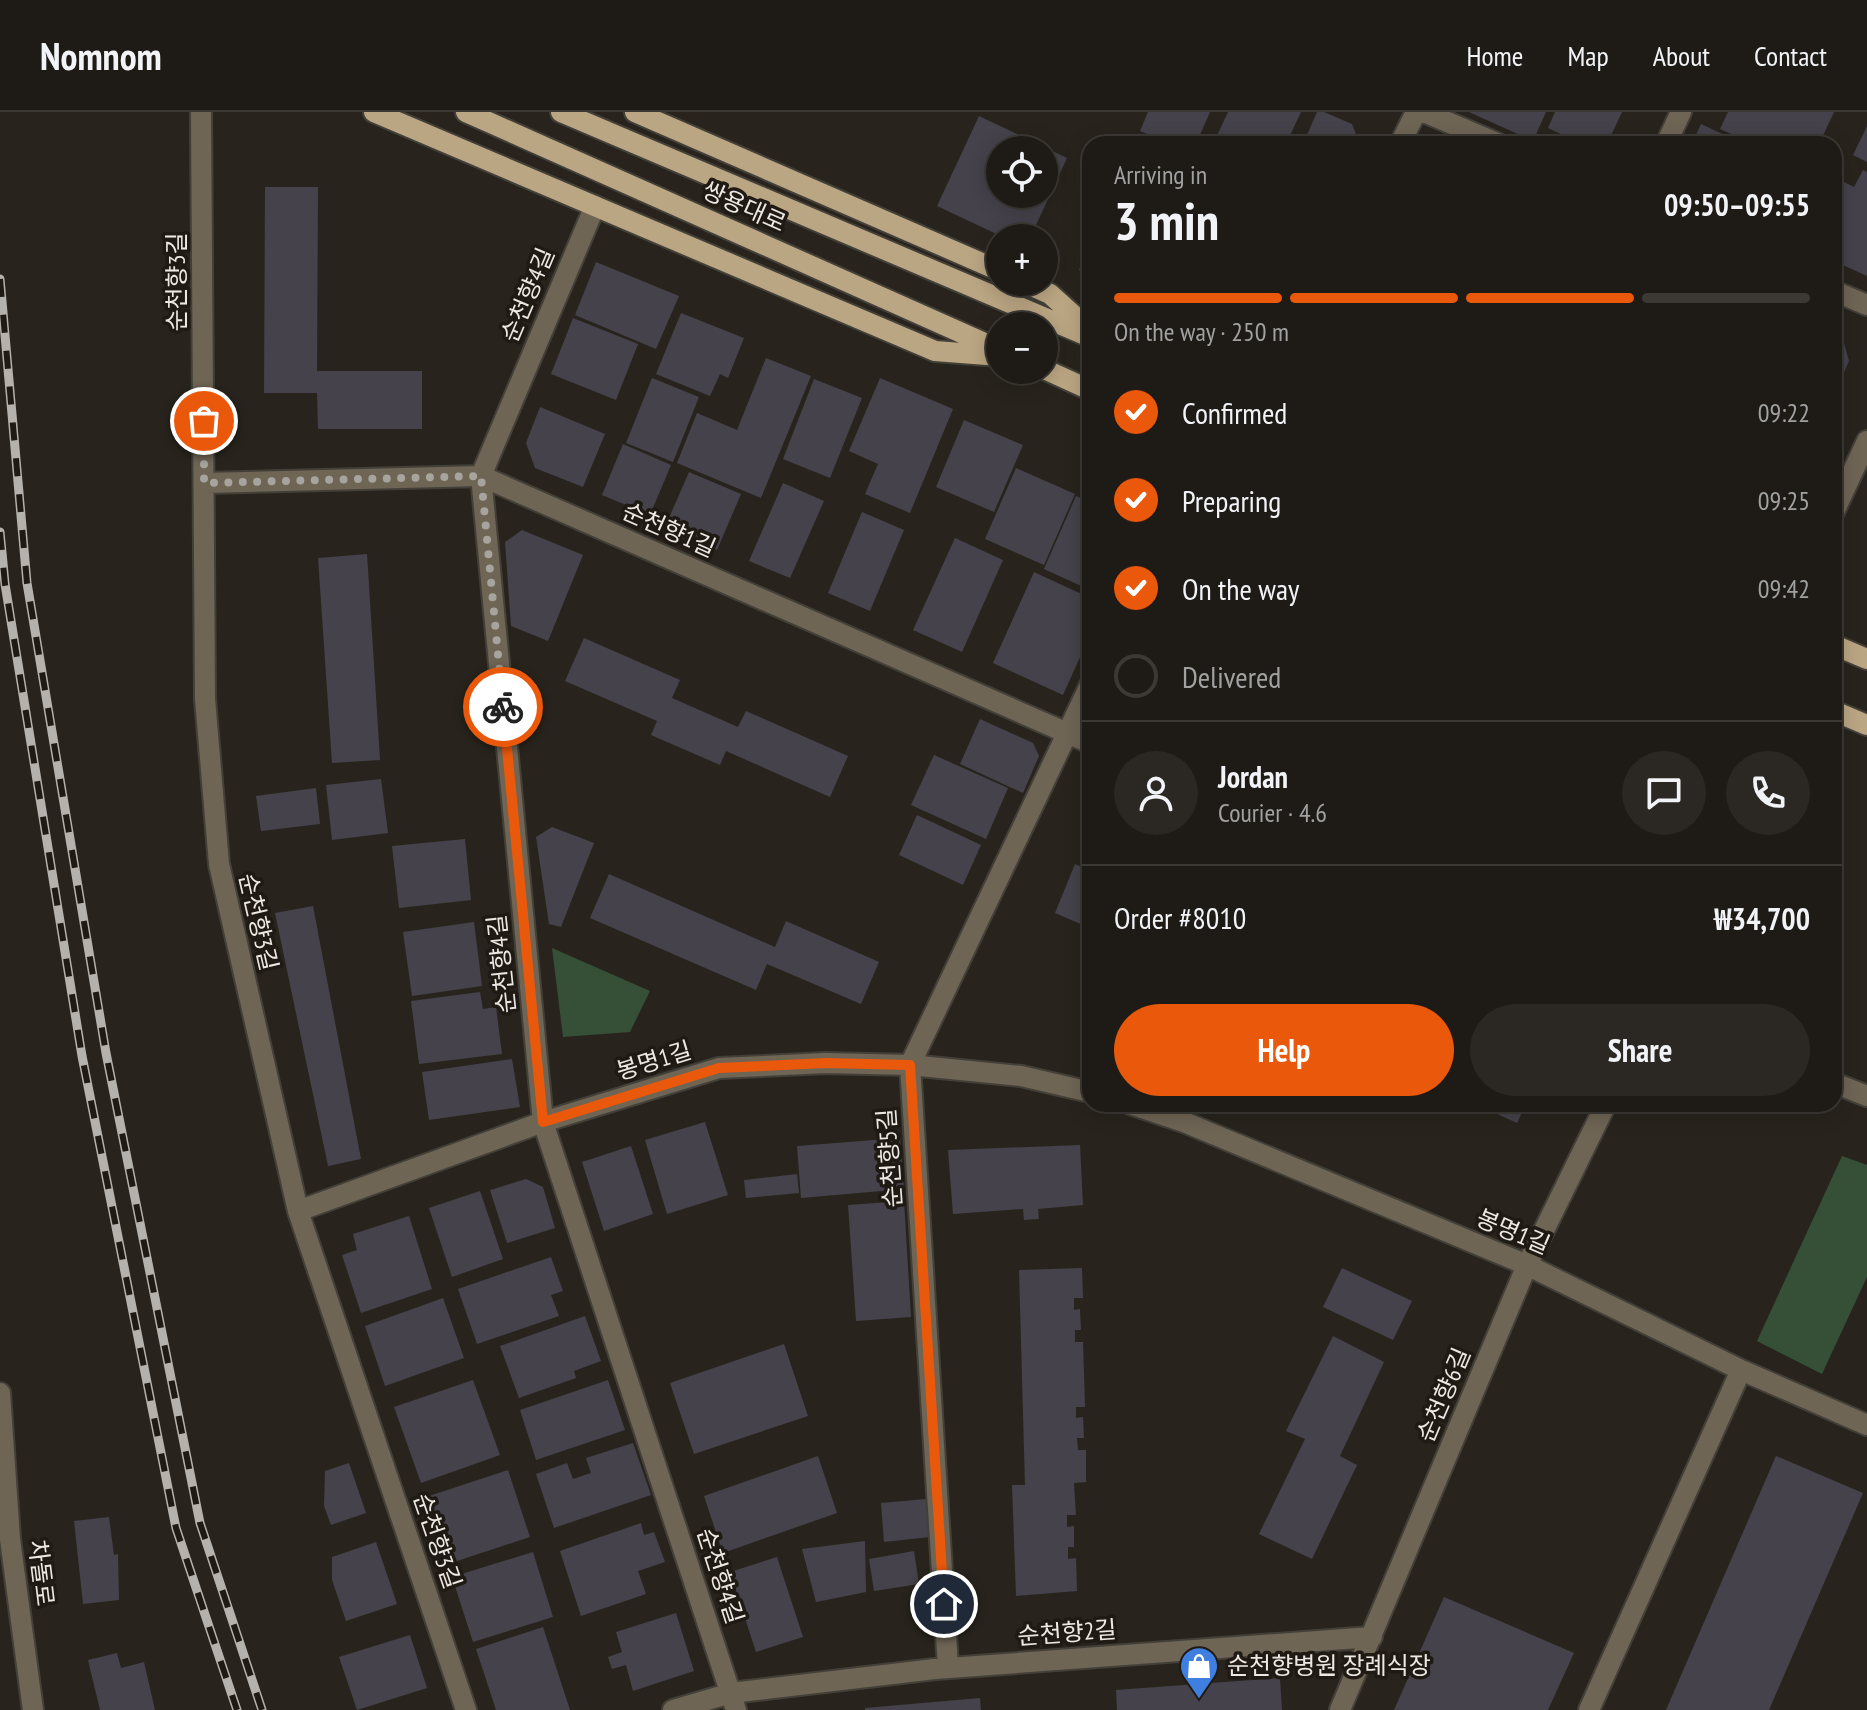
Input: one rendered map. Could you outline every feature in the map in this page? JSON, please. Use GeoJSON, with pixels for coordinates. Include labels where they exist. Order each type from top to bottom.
{"type":"FeatureCollection","features":[{"type":"Feature","properties":{"kind":"main road"},"geometry":{"type":"LineString","coordinates":[[374,112],[935,351],[986,355]]}},
{"type":"Feature","properties":{"kind":"main road","name":"쌍용대로"},"geometry":{"type":"LineString","coordinates":[[466,112],[986,344]]}},
{"type":"Feature","properties":{"kind":"main road","name":"쌍용대로"},"geometry":{"type":"LineString","coordinates":[[561,112],[1082,334]]}},
{"type":"Feature","properties":{"kind":"main road"},"geometry":{"type":"LineString","coordinates":[[635,112],[986,265]]}},
{"type":"Feature","properties":{"kind":"main road"},"geometry":{"type":"LineString","coordinates":[[1052,296],[1082,323]]}},
{"type":"Feature","properties":{"kind":"main road"},"geometry":{"type":"LineString","coordinates":[[1058,375],[1082,386]]}},
{"type":"Feature","properties":{"kind":"main road"},"geometry":{"type":"LineString","coordinates":[[1842,648],[1867,659]]}},
{"type":"Feature","properties":{"kind":"main road"},"geometry":{"type":"LineString","coordinates":[[1842,714],[1867,725]]}},
{"type":"Feature","properties":{"kind":"street","name":"순천향3길"},"geometry":{"type":"LineString","coordinates":[[201,112],[205,699],[219,864],[298,1211],[466,1710]]}},
{"type":"Feature","properties":{"kind":"street"},"geometry":{"type":"LineString","coordinates":[[1404,136],[1416,112]]}},
{"type":"Feature","properties":{"kind":"street"},"geometry":{"type":"LineString","coordinates":[[1424,112],[1480,136]]}},
{"type":"Feature","properties":{"kind":"street"},"geometry":{"type":"LineString","coordinates":[[1670,136],[1681,112]]}},
{"type":"Feature","properties":{"kind":"street","name":"순천향4길"},"geometry":{"type":"LineString","coordinates":[[595,206],[481,476],[543,1122],[734,1702]]}},
{"type":"Feature","properties":{"kind":"street"},"geometry":{"type":"LineString","coordinates":[[1842,294],[1867,305]]}},
{"type":"Feature","properties":{"kind":"street"},"geometry":{"type":"LineString","coordinates":[[1842,495],[1867,441]]}},
{"type":"Feature","properties":{"kind":"street","name":"순천향1길"},"geometry":{"type":"LineString","coordinates":[[204,483],[481,476],[1082,739]]}},
{"type":"Feature","properties":{"kind":"street","name":"순천향5길"},"geometry":{"type":"LineString","coordinates":[[948,1667],[910,1065],[1082,702]]}},
{"type":"Feature","properties":{"kind":"street","name":"봉명1길"},"geometry":{"type":"LineString","coordinates":[[298,1211],[543,1122],[719,1068],[826,1063],[910,1065],[1021,1076],[1082,1090]]}},
{"type":"Feature","properties":{"kind":"street"},"geometry":{"type":"LineString","coordinates":[[1842,1086],[1867,1096]]}},
{"type":"Feature","properties":{"kind":"street","name":"봉명1길"},"geometry":{"type":"LineString","coordinates":[[1154,1112],[1527,1265],[1741,1370],[1867,1425]]}},
{"type":"Feature","properties":{"kind":"street","name":"순천향6길"},"geometry":{"type":"LineString","coordinates":[[1340,1710],[1527,1265],[1602,1112]]}},
{"type":"Feature","properties":{"kind":"street"},"geometry":{"type":"LineString","coordinates":[[1589,1710],[1741,1370]]}},
{"type":"Feature","properties":{"kind":"street","name":"차돌로"},"geometry":{"type":"LineString","coordinates":[[0,1393],[5,1540],[33,1710]]}},
{"type":"Feature","properties":{"kind":"street","name":"순천향2길"},"geometry":{"type":"LineString","coordinates":[[673,1710],[948,1667],[1372,1637]]}},
{"type":"Feature","properties":{"kind":"green space"},"geometry":{"type":"Polygon","coordinates":[[[552,948],[650,991],[630,1032],[563,1037],[552,948]]]}},
{"type":"Feature","properties":{"kind":"green space"},"geometry":{"type":"Polygon","coordinates":[[[1842,1156],[1867,1165],[1867,1277],[1822,1374],[1757,1341],[1842,1156]]]}},
{"type":"Feature","properties":{"kind":"building"},"geometry":{"type":"Polygon","coordinates":[[[1148,112],[1210,112],[1200,136],[1152,136],[1140,131],[1148,112]]]}},
{"type":"Feature","properties":{"kind":"building"},"geometry":{"type":"Polygon","coordinates":[[[1228,112],[1301,112],[1290,136],[1217,136],[1228,112]]]}},
{"type":"Feature","properties":{"kind":"building"},"geometry":{"type":"Polygon","coordinates":[[[1317,112],[1324,112],[1352,124],[1357,136],[1306,136],[1317,112]]]}},
{"type":"Feature","properties":{"kind":"building"},"geometry":{"type":"Polygon","coordinates":[[[1469,112],[1546,112],[1535,136],[1522,136],[1469,112]]]}},
{"type":"Feature","properties":{"kind":"building"},"geometry":{"type":"Polygon","coordinates":[[[1555,112],[1622,112],[1611,136],[1565,136],[1548,128],[1555,112]]]}},
{"type":"Feature","properties":{"kind":"building"},"geometry":{"type":"Polygon","coordinates":[[[1728,112],[1834,112],[1823,136],[1736,136],[1720,129],[1728,112]]]}},
{"type":"Feature","properties":{"kind":"building"},"geometry":{"type":"Polygon","coordinates":[[[979,116],[1021,136],[986,136],[986,208],[1044,208],[1036,224],[986,224],[986,229],[937,206],[979,116]]]}},
{"type":"Feature","properties":{"kind":"building"},"geometry":{"type":"Polygon","coordinates":[[[1701,124],[1727,136],[1696,136],[1701,124]]]}},
{"type":"Feature","properties":{"kind":"building"},"geometry":{"type":"Polygon","coordinates":[[[1867,126],[1867,162],[1853,155],[1867,126]]]}},
{"type":"Feature","properties":{"kind":"building"},"geometry":{"type":"Polygon","coordinates":[[[1058,154],[1067,158],[1058,177],[1058,154]]]}},
{"type":"Feature","properties":{"kind":"building"},"geometry":{"type":"Polygon","coordinates":[[[1863,170],[1867,172],[1867,276],[1842,265],[1842,181],[1854,187],[1863,170]]]}},
{"type":"Feature","properties":{"kind":"building"},"geometry":{"type":"Polygon","coordinates":[[[265,187],[318,187],[317,371],[422,371],[422,429],[318,429],[317,393],[264,393],[265,187]]]}},
{"type":"Feature","properties":{"kind":"building"},"geometry":{"type":"Polygon","coordinates":[[[596,262],[679,296],[656,349],[575,315],[596,262]]]}},
{"type":"Feature","properties":{"kind":"building"},"geometry":{"type":"Polygon","coordinates":[[[681,313],[744,338],[728,378],[720,374],[710,396],[656,374],[681,313]]]}},
{"type":"Feature","properties":{"kind":"building"},"geometry":{"type":"Polygon","coordinates":[[[573,318],[638,344],[616,400],[551,374],[573,318]]]}},
{"type":"Feature","properties":{"kind":"building"},"geometry":{"type":"Polygon","coordinates":[[[1842,336],[1849,361],[1842,377],[1842,336]]]}},
{"type":"Feature","properties":{"kind":"building"},"geometry":{"type":"Polygon","coordinates":[[[766,358],[811,376],[761,498],[677,463],[697,413],[737,430],[766,358]]]}},
{"type":"Feature","properties":{"kind":"building"},"geometry":{"type":"Polygon","coordinates":[[[652,378],[699,397],[673,462],[626,443],[652,378]]]}},
{"type":"Feature","properties":{"kind":"building"},"geometry":{"type":"Polygon","coordinates":[[[880,378],[953,409],[910,513],[865,494],[878,464],[849,451],[880,378]]]}},
{"type":"Feature","properties":{"kind":"building"},"geometry":{"type":"Polygon","coordinates":[[[814,379],[862,398],[830,478],[783,459],[814,379]]]}},
{"type":"Feature","properties":{"kind":"building"},"geometry":{"type":"Polygon","coordinates":[[[540,407],[605,434],[583,487],[535,468],[526,443],[540,407]]]}},
{"type":"Feature","properties":{"kind":"building"},"geometry":{"type":"Polygon","coordinates":[[[964,420],[1023,445],[994,512],[936,487],[964,420]]]}},
{"type":"Feature","properties":{"kind":"building"},"geometry":{"type":"Polygon","coordinates":[[[623,444],[671,465],[650,515],[602,495],[623,444]]]}},
{"type":"Feature","properties":{"kind":"building"},"geometry":{"type":"Polygon","coordinates":[[[1016,468],[1075,494],[1044,565],[985,539],[1016,468]]]}},
{"type":"Feature","properties":{"kind":"building"},"geometry":{"type":"Polygon","coordinates":[[[689,472],[741,494],[717,550],[665,527],[689,472]]]}},
{"type":"Feature","properties":{"kind":"building"},"geometry":{"type":"Polygon","coordinates":[[[783,483],[824,501],[790,578],[749,561],[783,483]]]}},
{"type":"Feature","properties":{"kind":"building"},"geometry":{"type":"Polygon","coordinates":[[[1076,496],[1082,499],[1082,586],[1044,569],[1076,496]]]}},
{"type":"Feature","properties":{"kind":"building"},"geometry":{"type":"Polygon","coordinates":[[[862,512],[904,530],[870,611],[828,593],[862,512]]]}},
{"type":"Feature","properties":{"kind":"building"},"geometry":{"type":"Polygon","coordinates":[[[522,530],[583,555],[548,641],[511,626],[505,542],[522,530]]]}},
{"type":"Feature","properties":{"kind":"building"},"geometry":{"type":"Polygon","coordinates":[[[955,538],[1003,560],[962,652],[913,630],[955,538]]]}},
{"type":"Feature","properties":{"kind":"building"},"geometry":{"type":"Polygon","coordinates":[[[367,554],[380,760],[332,763],[318,558],[367,554]]]}},
{"type":"Feature","properties":{"kind":"building"},"geometry":{"type":"Polygon","coordinates":[[[1034,572],[1082,594],[1082,653],[1063,695],[993,663],[1034,572]]]}},
{"type":"Feature","properties":{"kind":"building"},"geometry":{"type":"Polygon","coordinates":[[[584,638],[680,680],[672,698],[738,727],[746,711],[848,756],[830,797],[726,751],[720,765],[651,735],[657,721],[565,681],[584,638]]]}},
{"type":"Feature","properties":{"kind":"building"},"geometry":{"type":"Polygon","coordinates":[[[980,719],[1033,743],[1039,756],[1023,793],[960,764],[980,719]]]}},
{"type":"Feature","properties":{"kind":"building"},"geometry":{"type":"Polygon","coordinates":[[[934,755],[1008,788],[986,839],[911,805],[934,755]]]}},
{"type":"Feature","properties":{"kind":"building"},"geometry":{"type":"Polygon","coordinates":[[[381,779],[388,833],[332,840],[326,785],[381,779]]]}},
{"type":"Feature","properties":{"kind":"building"},"geometry":{"type":"Polygon","coordinates":[[[316,788],[320,824],[261,831],[256,796],[316,788]]]}},
{"type":"Feature","properties":{"kind":"building"},"geometry":{"type":"Polygon","coordinates":[[[917,815],[981,845],[963,885],[899,855],[917,815]]]}},
{"type":"Feature","properties":{"kind":"building"},"geometry":{"type":"Polygon","coordinates":[[[552,827],[594,843],[561,927],[549,924],[536,837],[552,827]]]}},
{"type":"Feature","properties":{"kind":"building"},"geometry":{"type":"Polygon","coordinates":[[[465,839],[471,900],[399,908],[392,846],[465,839]]]}},
{"type":"Feature","properties":{"kind":"building"},"geometry":{"type":"Polygon","coordinates":[[[1075,864],[1082,867],[1082,925],[1055,913],[1075,864]]]}},
{"type":"Feature","properties":{"kind":"building"},"geometry":{"type":"Polygon","coordinates":[[[609,874],[775,947],[786,921],[879,962],[861,1004],[767,964],[756,990],[590,918],[609,874]]]}},
{"type":"Feature","properties":{"kind":"building"},"geometry":{"type":"Polygon","coordinates":[[[313,906],[361,1159],[328,1166],[275,913],[313,906]]]}},
{"type":"Feature","properties":{"kind":"building"},"geometry":{"type":"Polygon","coordinates":[[[474,922],[482,986],[412,996],[403,932],[474,922]]]}},
{"type":"Feature","properties":{"kind":"building"},"geometry":{"type":"Polygon","coordinates":[[[480,992],[483,1009],[496,1007],[502,1054],[419,1064],[411,1001],[480,992]]]}},
{"type":"Feature","properties":{"kind":"building"},"geometry":{"type":"Polygon","coordinates":[[[512,1059],[520,1107],[429,1120],[422,1072],[512,1059]]]}},
{"type":"Feature","properties":{"kind":"building"},"geometry":{"type":"Polygon","coordinates":[[[1493,1112],[1522,1112],[1517,1123],[1493,1112]]]}},
{"type":"Feature","properties":{"kind":"building"},"geometry":{"type":"Polygon","coordinates":[[[705,1122],[728,1195],[667,1214],[645,1140],[705,1122]]]}},
{"type":"Feature","properties":{"kind":"building"},"geometry":{"type":"Polygon","coordinates":[[[900,1138],[904,1189],[801,1198],[797,1146],[900,1138]]]}},
{"type":"Feature","properties":{"kind":"building"},"geometry":{"type":"Polygon","coordinates":[[[1080,1145],[1083,1205],[1038,1209],[1039,1219],[1024,1220],[1023,1209],[953,1214],[948,1150],[1080,1145]]]}},
{"type":"Feature","properties":{"kind":"building"},"geometry":{"type":"Polygon","coordinates":[[[631,1146],[653,1214],[604,1231],[582,1162],[631,1146]]]}},
{"type":"Feature","properties":{"kind":"building"},"geometry":{"type":"Polygon","coordinates":[[[797,1174],[799,1193],[746,1198],[744,1180],[797,1174]]]}},
{"type":"Feature","properties":{"kind":"building"},"geometry":{"type":"Polygon","coordinates":[[[526,1179],[543,1187],[555,1228],[507,1243],[490,1190],[526,1179]]]}},
{"type":"Feature","properties":{"kind":"building"},"geometry":{"type":"Polygon","coordinates":[[[480,1191],[503,1259],[452,1277],[429,1208],[480,1191]]]}},
{"type":"Feature","properties":{"kind":"building"},"geometry":{"type":"Polygon","coordinates":[[[904,1201],[911,1317],[856,1321],[848,1205],[904,1201]]]}},
{"type":"Feature","properties":{"kind":"building"},"geometry":{"type":"Polygon","coordinates":[[[409,1216],[432,1289],[361,1313],[342,1255],[357,1250],[353,1234],[409,1216]]]}},
{"type":"Feature","properties":{"kind":"building"},"geometry":{"type":"Polygon","coordinates":[[[551,1257],[563,1291],[551,1295],[559,1316],[477,1344],[458,1289],[551,1257]]]}},
{"type":"Feature","properties":{"kind":"building"},"geometry":{"type":"Polygon","coordinates":[[[1082,1268],[1083,1298],[1074,1298],[1074,1310],[1080,1309],[1081,1330],[1075,1330],[1075,1342],[1083,1342],[1085,1407],[1076,1407],[1076,1418],[1083,1417],[1084,1438],[1077,1438],[1078,1450],[1086,1450],[1086,1482],[1074,1483],[1076,1515],[1067,1515],[1067,1527],[1074,1526],[1074,1547],[1068,1547],[1068,1559],[1076,1558],[1077,1591],[1016,1596],[1012,1485],[1025,1485],[1019,1270],[1082,1268]]]}},
{"type":"Feature","properties":{"kind":"building"},"geometry":{"type":"Polygon","coordinates":[[[1342,1268],[1412,1301],[1393,1340],[1323,1307],[1342,1268]]]}},
{"type":"Feature","properties":{"kind":"building"},"geometry":{"type":"Polygon","coordinates":[[[443,1298],[464,1358],[385,1386],[365,1326],[443,1298]]]}},
{"type":"Feature","properties":{"kind":"building"},"geometry":{"type":"Polygon","coordinates":[[[585,1316],[601,1361],[574,1371],[576,1378],[519,1398],[500,1346],[585,1316]]]}},
{"type":"Feature","properties":{"kind":"building"},"geometry":{"type":"Polygon","coordinates":[[[1333,1336],[1384,1362],[1340,1456],[1357,1465],[1312,1559],[1259,1534],[1305,1439],[1286,1431],[1333,1336]]]}},
{"type":"Feature","properties":{"kind":"building"},"geometry":{"type":"Polygon","coordinates":[[[784,1344],[808,1416],[694,1454],[670,1383],[784,1344]]]}},
{"type":"Feature","properties":{"kind":"building"},"geometry":{"type":"Polygon","coordinates":[[[473,1380],[500,1455],[421,1483],[394,1407],[473,1380]]]}},
{"type":"Feature","properties":{"kind":"building"},"geometry":{"type":"Polygon","coordinates":[[[608,1380],[625,1430],[536,1460],[520,1410],[608,1380]]]}},
{"type":"Feature","properties":{"kind":"building"},"geometry":{"type":"Polygon","coordinates":[[[633,1443],[651,1495],[554,1528],[536,1474],[567,1463],[573,1479],[591,1473],[586,1458],[633,1443]]]}},
{"type":"Feature","properties":{"kind":"building"},"geometry":{"type":"Polygon","coordinates":[[[818,1456],[837,1513],[723,1553],[704,1496],[818,1456]]]}},
{"type":"Feature","properties":{"kind":"building"},"geometry":{"type":"Polygon","coordinates":[[[1776,1456],[1863,1493],[1769,1710],[1666,1710],[1776,1456]]]}},
{"type":"Feature","properties":{"kind":"building"},"geometry":{"type":"Polygon","coordinates":[[[349,1463],[366,1513],[331,1525],[324,1506],[325,1471],[349,1463]]]}},
{"type":"Feature","properties":{"kind":"building"},"geometry":{"type":"Polygon","coordinates":[[[508,1470],[530,1537],[448,1564],[426,1497],[508,1470]]]}},
{"type":"Feature","properties":{"kind":"building"},"geometry":{"type":"Polygon","coordinates":[[[926,1499],[930,1537],[884,1542],[881,1503],[926,1499]]]}},
{"type":"Feature","properties":{"kind":"building"},"geometry":{"type":"Polygon","coordinates":[[[109,1517],[114,1555],[118,1554],[119,1600],[83,1604],[74,1521],[109,1517]]]}},
{"type":"Feature","properties":{"kind":"building"},"geometry":{"type":"Polygon","coordinates":[[[641,1523],[644,1535],[654,1532],[665,1562],[638,1571],[646,1594],[581,1616],[560,1551],[641,1523]]]}},
{"type":"Feature","properties":{"kind":"building"},"geometry":{"type":"Polygon","coordinates":[[[865,1541],[866,1592],[816,1602],[802,1549],[865,1541]]]}},
{"type":"Feature","properties":{"kind":"building"},"geometry":{"type":"Polygon","coordinates":[[[376,1542],[397,1604],[346,1621],[332,1580],[332,1557],[376,1542]]]}},
{"type":"Feature","properties":{"kind":"building"},"geometry":{"type":"Polygon","coordinates":[[[914,1551],[919,1584],[874,1591],[869,1559],[914,1551]]]}},
{"type":"Feature","properties":{"kind":"building"},"geometry":{"type":"Polygon","coordinates":[[[533,1552],[553,1617],[473,1642],[452,1577],[533,1552]]]}},
{"type":"Feature","properties":{"kind":"building"},"geometry":{"type":"Polygon","coordinates":[[[777,1557],[803,1637],[756,1652],[730,1572],[777,1557]]]}},
{"type":"Feature","properties":{"kind":"building"},"geometry":{"type":"Polygon","coordinates":[[[1444,1597],[1574,1653],[1548,1710],[1394,1710],[1444,1597]]]}},
{"type":"Feature","properties":{"kind":"building"},"geometry":{"type":"Polygon","coordinates":[[[676,1613],[694,1671],[633,1691],[626,1665],[612,1669],[608,1657],[622,1652],[616,1632],[676,1613]]]}},
{"type":"Feature","properties":{"kind":"building"},"geometry":{"type":"Polygon","coordinates":[[[543,1627],[570,1710],[496,1710],[476,1649],[543,1627]]]}},
{"type":"Feature","properties":{"kind":"building"},"geometry":{"type":"Polygon","coordinates":[[[410,1635],[427,1688],[357,1710],[339,1657],[410,1635]]]}},
{"type":"Feature","properties":{"kind":"building"},"geometry":{"type":"Polygon","coordinates":[[[117,1653],[121,1668],[144,1662],[155,1710],[100,1710],[88,1660],[117,1653]]]}},
{"type":"Feature","properties":{"kind":"building","name":"순천향병원 장례식장"},"geometry":{"type":"Polygon","coordinates":[[[1280,1678],[1282,1710],[1117,1710],[1116,1690],[1280,1678]]]}},
{"type":"Feature","properties":{"kind":"building"},"geometry":{"type":"Polygon","coordinates":[[[980,1698],[981,1710],[865,1710],[865,1708],[980,1698]]]}},
{"type":"Feature","properties":{"kind":"railway"},"geometry":{"type":"LineString","coordinates":[[0,279],[27,583],[106,1053],[200,1523],[262,1710]]}},
{"type":"Feature","properties":{"kind":"railway"},"geometry":{"type":"LineString","coordinates":[[0,532],[5,584],[82,1056],[176,1528],[237,1710]]}},
{"type":"Feature","properties":{"kind":"way so far"},"geometry":{"type":"LineString","coordinates":[[204,421],[204,483],[481,476],[503,707]]}},
{"type":"Feature","properties":{"kind":"place","name":"순천향병원 장례식장"},"geometry":{"type":"Point","coordinates":[1199,1700]}},
{"type":"Feature","properties":{"kind":"route"},"geometry":{"type":"LineString","coordinates":[[503,707],[543,1122],[719,1068],[826,1063],[910,1065],[944,1604]]}}]}
